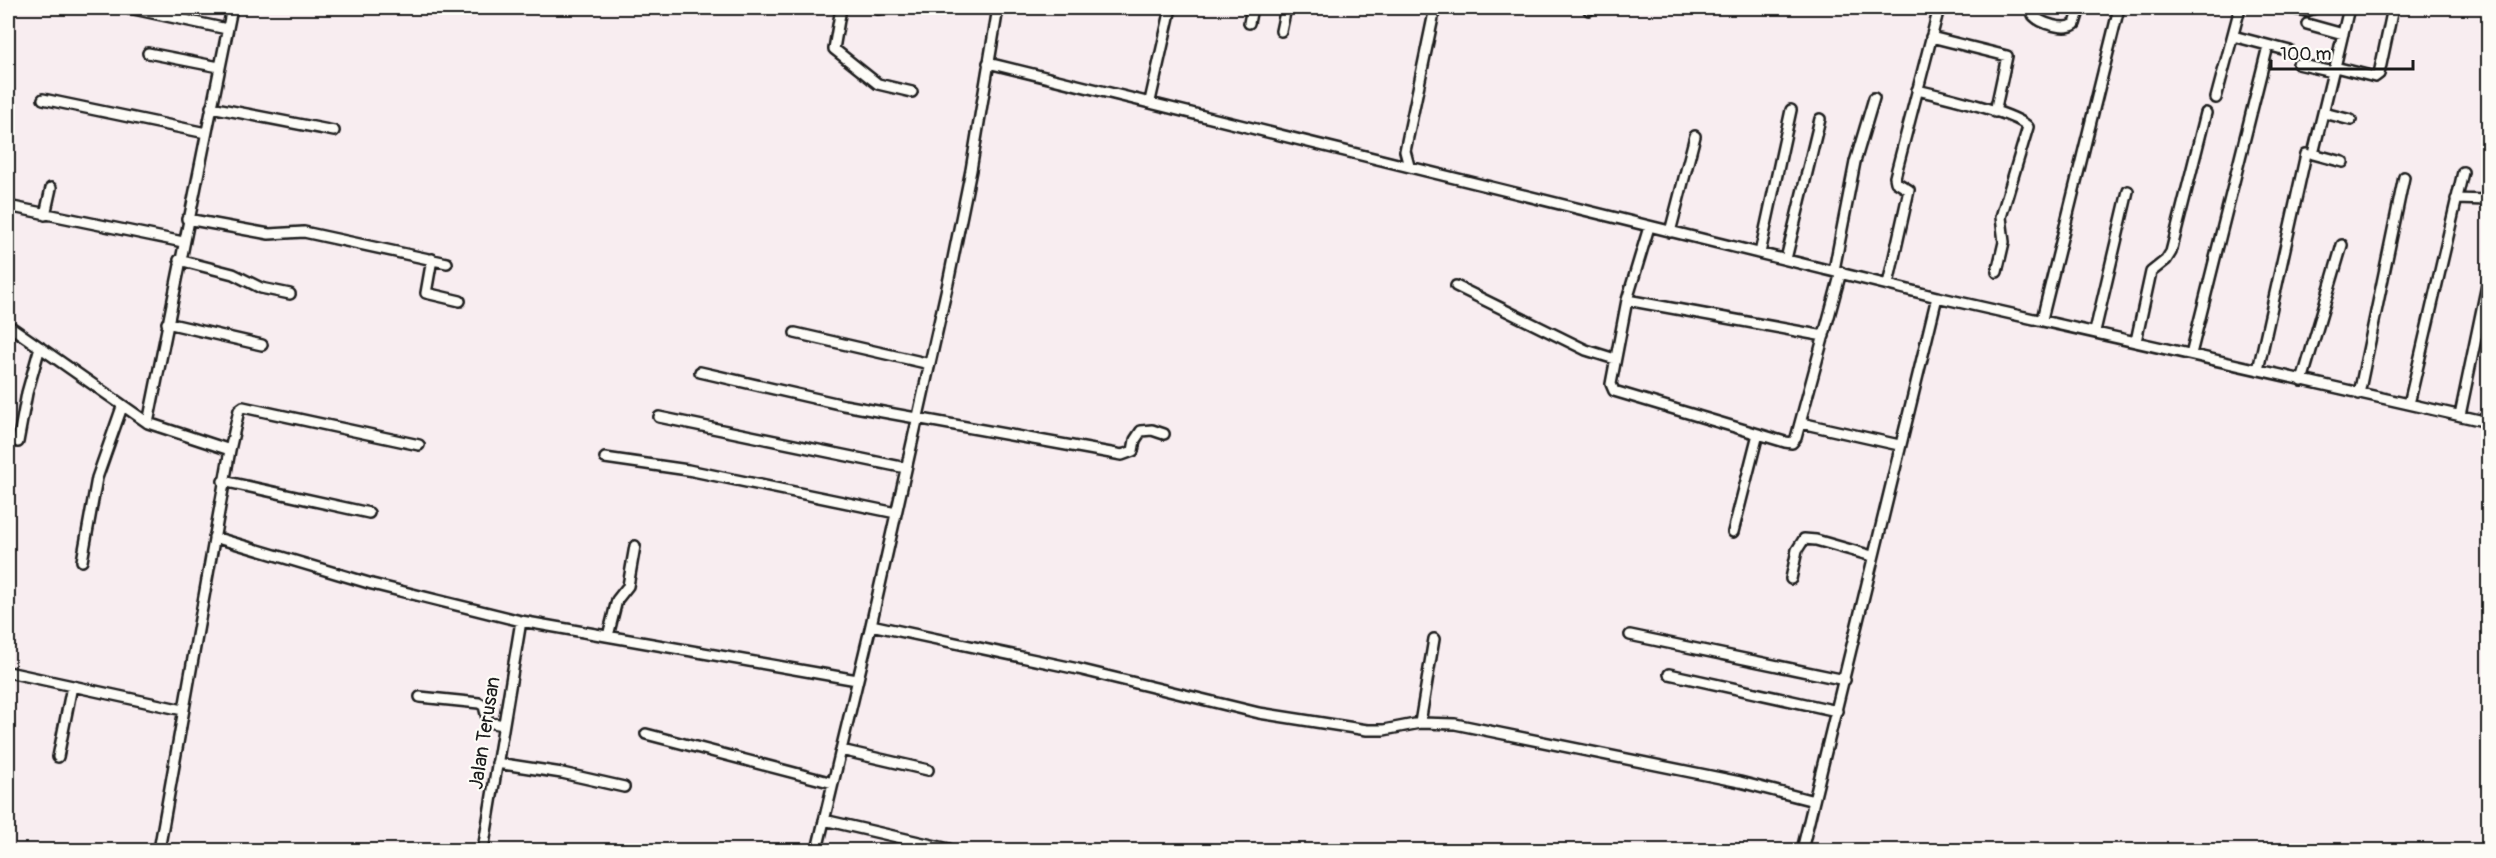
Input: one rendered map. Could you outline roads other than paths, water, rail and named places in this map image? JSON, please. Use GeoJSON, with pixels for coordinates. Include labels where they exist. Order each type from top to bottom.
{"type":"FeatureCollection","features":[{"type":"Feature","properties":{"kind":"street"},"geometry":{"type":"LineString","coordinates":[[129,8],[227,29]]}},
{"type":"Feature","properties":{"kind":"street"},"geometry":{"type":"LineString","coordinates":[[148,423],[179,260],[232,8]]}},
{"type":"Feature","properties":{"kind":"street"},"geometry":{"type":"LineString","coordinates":[[841,8],[834,49],[878,84],[912,92]]}},
{"type":"Feature","properties":{"kind":"street"},"geometry":{"type":"LineString","coordinates":[[817,850],[930,364],[971,170],[998,8]]}},
{"type":"Feature","properties":{"kind":"street"},"geometry":{"type":"LineString","coordinates":[[1150,101],[1171,8]]}},
{"type":"Feature","properties":{"kind":"street"},"geometry":{"type":"LineString","coordinates":[[1248,23],[1252,8]]}},
{"type":"Feature","properties":{"kind":"street"},"geometry":{"type":"LineString","coordinates":[[1281,31],[1286,8]]}},
{"type":"Feature","properties":{"kind":"street"},"geometry":{"type":"LineString","coordinates":[[1409,166],[1405,151],[1435,8]]}},
{"type":"Feature","properties":{"kind":"street"},"geometry":{"type":"LineString","coordinates":[[1888,284],[1909,190],[1896,182],[1894,177],[1939,8]]}},
{"type":"Feature","properties":{"kind":"street"},"geometry":{"type":"LineString","coordinates":[[2033,8],[2033,15],[2037,20],[2066,28],[2075,24],[2080,8]]}},
{"type":"Feature","properties":{"kind":"street"},"geometry":{"type":"LineString","coordinates":[[2042,319],[2119,8]]}},
{"type":"Feature","properties":{"kind":"street"},"geometry":{"type":"LineString","coordinates":[[2216,98],[2240,8]]}},
{"type":"Feature","properties":{"kind":"street"},"geometry":{"type":"LineString","coordinates":[[2289,8],[2307,11],[2315,8]]}},
{"type":"Feature","properties":{"kind":"street"},"geometry":{"type":"LineString","coordinates":[[2343,162],[2313,154],[2349,8]]}},
{"type":"Feature","properties":{"kind":"street"},"geometry":{"type":"LineString","coordinates":[[2298,64],[2375,77],[2379,74],[2392,8]]}},
{"type":"Feature","properties":{"kind":"street"},"geometry":{"type":"LineString","coordinates":[[2307,24],[2343,34]]}},
{"type":"Feature","properties":{"kind":"street"},"geometry":{"type":"LineString","coordinates":[[2233,36],[2290,51]]}},
{"type":"Feature","properties":{"kind":"street"},"geometry":{"type":"LineString","coordinates":[[1931,37],[2007,56],[1995,112]]}},
{"type":"Feature","properties":{"kind":"street"},"geometry":{"type":"LineString","coordinates":[[2191,354],[2268,46]]}},
{"type":"Feature","properties":{"kind":"street"},"geometry":{"type":"LineString","coordinates":[[148,53],[219,67]]}},
{"type":"Feature","properties":{"kind":"street"},"geometry":{"type":"LineString","coordinates":[[988,63],[1150,101],[1937,297],[2488,422]]}},
{"type":"Feature","properties":{"kind":"street"},"geometry":{"type":"LineString","coordinates":[[1917,90],[1995,112],[2022,122],[2028,127],[2001,217],[2004,242],[1998,272]]}},
{"type":"Feature","properties":{"kind":"street"},"geometry":{"type":"LineString","coordinates":[[1649,226],[1627,300],[1615,359],[1611,384],[1616,392],[1792,442],[1796,438],[1801,423],[1824,336],[1838,271],[1855,162],[1874,98]]}},
{"type":"Feature","properties":{"kind":"street"},"geometry":{"type":"LineString","coordinates":[[43,99],[206,133]]}},
{"type":"Feature","properties":{"kind":"street"},"geometry":{"type":"LineString","coordinates":[[211,107],[334,132]]}},
{"type":"Feature","properties":{"kind":"street"},"geometry":{"type":"LineString","coordinates":[[1760,253],[1791,110]]}},
{"type":"Feature","properties":{"kind":"street"},"geometry":{"type":"LineString","coordinates":[[2136,341],[2151,272],[2166,260],[2170,252],[2206,113]]}},
{"type":"Feature","properties":{"kind":"street"},"geometry":{"type":"LineString","coordinates":[[2324,113],[2351,120]]}},
{"type":"Feature","properties":{"kind":"street"},"geometry":{"type":"LineString","coordinates":[[1786,259],[1820,119]]}},
{"type":"Feature","properties":{"kind":"street"},"geometry":{"type":"LineString","coordinates":[[1670,231],[1695,136]]}},
{"type":"Feature","properties":{"kind":"street"},"geometry":{"type":"LineString","coordinates":[[2258,370],[2306,154]]}},
{"type":"Feature","properties":{"kind":"street"},"geometry":{"type":"LineString","coordinates":[[2409,404],[2463,172]]}},
{"type":"Feature","properties":{"kind":"street"},"geometry":{"type":"LineString","coordinates":[[2359,394],[2404,177]]}},
{"type":"Feature","properties":{"kind":"street"},"geometry":{"type":"LineString","coordinates":[[45,215],[51,188]]}},
{"type":"Feature","properties":{"kind":"street"},"geometry":{"type":"LineString","coordinates":[[2095,331],[2128,191]]}},
{"type":"Feature","properties":{"kind":"street"},"geometry":{"type":"LineString","coordinates":[[2456,199],[2488,200]]}},
{"type":"Feature","properties":{"kind":"street"},"geometry":{"type":"LineString","coordinates":[[8,206],[183,242]]}},
{"type":"Feature","properties":{"kind":"street"},"geometry":{"type":"LineString","coordinates":[[188,219],[269,234],[304,232],[447,263]]}},
{"type":"Feature","properties":{"kind":"street"},"geometry":{"type":"LineString","coordinates":[[2302,381],[2342,245]]}},
{"type":"Feature","properties":{"kind":"street"},"geometry":{"type":"LineString","coordinates":[[179,260],[233,274],[261,288],[290,294]]}},
{"type":"Feature","properties":{"kind":"street"},"geometry":{"type":"LineString","coordinates":[[432,260],[426,292],[460,301]]}},
{"type":"Feature","properties":{"kind":"street"},"geometry":{"type":"LineString","coordinates":[[2460,415],[2488,280]]}},
{"type":"Feature","properties":{"kind":"street"},"geometry":{"type":"LineString","coordinates":[[1456,286],[1586,350],[1615,359]]}},
{"type":"Feature","properties":{"kind":"street"},"geometry":{"type":"LineString","coordinates":[[1802,850],[1845,680],[1899,445],[1937,297]]}},
{"type":"Feature","properties":{"kind":"street"},"geometry":{"type":"LineString","coordinates":[[1627,300],[1824,336]]}},
{"type":"Feature","properties":{"kind":"street"},"geometry":{"type":"LineString","coordinates":[[167,324],[262,345]]}},
{"type":"Feature","properties":{"kind":"street"},"geometry":{"type":"LineString","coordinates":[[8,326],[148,423],[230,450]]}},
{"type":"Feature","properties":{"kind":"street"},"geometry":{"type":"LineString","coordinates":[[795,333],[930,364]]}},
{"type":"Feature","properties":{"kind":"street"},"geometry":{"type":"LineString","coordinates":[[18,442],[27,393],[40,347]]}},
{"type":"Feature","properties":{"kind":"street"},"geometry":{"type":"LineString","coordinates":[[700,372],[843,405],[1122,455],[1133,451],[1135,440],[1141,431],[1152,430],[1164,434]]}},
{"type":"Feature","properties":{"kind":"street"},"geometry":{"type":"LineString","coordinates":[[82,561],[97,478],[122,407]]}},
{"type":"Feature","properties":{"kind":"street"},"geometry":{"type":"LineString","coordinates":[[159,850],[223,481],[239,410],[243,407],[419,445]]}},
{"type":"Feature","properties":{"kind":"street"},"geometry":{"type":"LineString","coordinates":[[659,417],[906,468]]}},
{"type":"Feature","properties":{"kind":"street"},"geometry":{"type":"LineString","coordinates":[[1801,423],[1899,445]]}},
{"type":"Feature","properties":{"kind":"street"},"geometry":{"type":"LineString","coordinates":[[1733,532],[1758,434]]}},
{"type":"Feature","properties":{"kind":"street"},"geometry":{"type":"LineString","coordinates":[[605,458],[688,470],[896,513]]}},
{"type":"Feature","properties":{"kind":"street"},"geometry":{"type":"LineString","coordinates":[[223,481],[369,513]]}},
{"type":"Feature","properties":{"kind":"street"},"geometry":{"type":"LineString","coordinates":[[214,537],[372,584],[521,621],[857,681]]}},
{"type":"Feature","properties":{"kind":"street"},"geometry":{"type":"LineString","coordinates":[[1791,579],[1797,550],[1803,539],[1816,540],[1872,556]]}},
{"type":"Feature","properties":{"kind":"street"},"geometry":{"type":"LineString","coordinates":[[608,636],[617,600],[628,586],[635,546]]}},
{"type":"Feature","properties":{"kind":"street","name":"Jalan Terusan"},"geometry":{"type":"LineString","coordinates":[[483,850],[521,621]]}},
{"type":"Feature","properties":{"kind":"street"},"geometry":{"type":"LineString","coordinates":[[871,625],[1078,669],[1255,712],[1367,730],[1420,723],[1466,727],[1740,782],[1814,801]]}},
{"type":"Feature","properties":{"kind":"street"},"geometry":{"type":"LineString","coordinates":[[1630,635],[1845,680]]}},
{"type":"Feature","properties":{"kind":"street"},"geometry":{"type":"LineString","coordinates":[[1420,723],[1434,639]]}},
{"type":"Feature","properties":{"kind":"street"},"geometry":{"type":"LineString","coordinates":[[8,672],[183,710]]}},
{"type":"Feature","properties":{"kind":"street"},"geometry":{"type":"LineString","coordinates":[[1669,674],[1837,711]]}},
{"type":"Feature","properties":{"kind":"street"},"geometry":{"type":"LineString","coordinates":[[58,757],[72,686]]}},
{"type":"Feature","properties":{"kind":"street"},"geometry":{"type":"LineString","coordinates":[[420,697],[479,703],[484,706],[488,722],[503,725]]}},
{"type":"Feature","properties":{"kind":"street"},"geometry":{"type":"LineString","coordinates":[[646,734],[833,783]]}},
{"type":"Feature","properties":{"kind":"street"},"geometry":{"type":"LineString","coordinates":[[841,750],[928,770]]}},
{"type":"Feature","properties":{"kind":"street"},"geometry":{"type":"LineString","coordinates":[[497,763],[562,773],[624,787]]}},
{"type":"Feature","properties":{"kind":"street"},"geometry":{"type":"LineString","coordinates":[[824,820],[949,849]]}}]}
